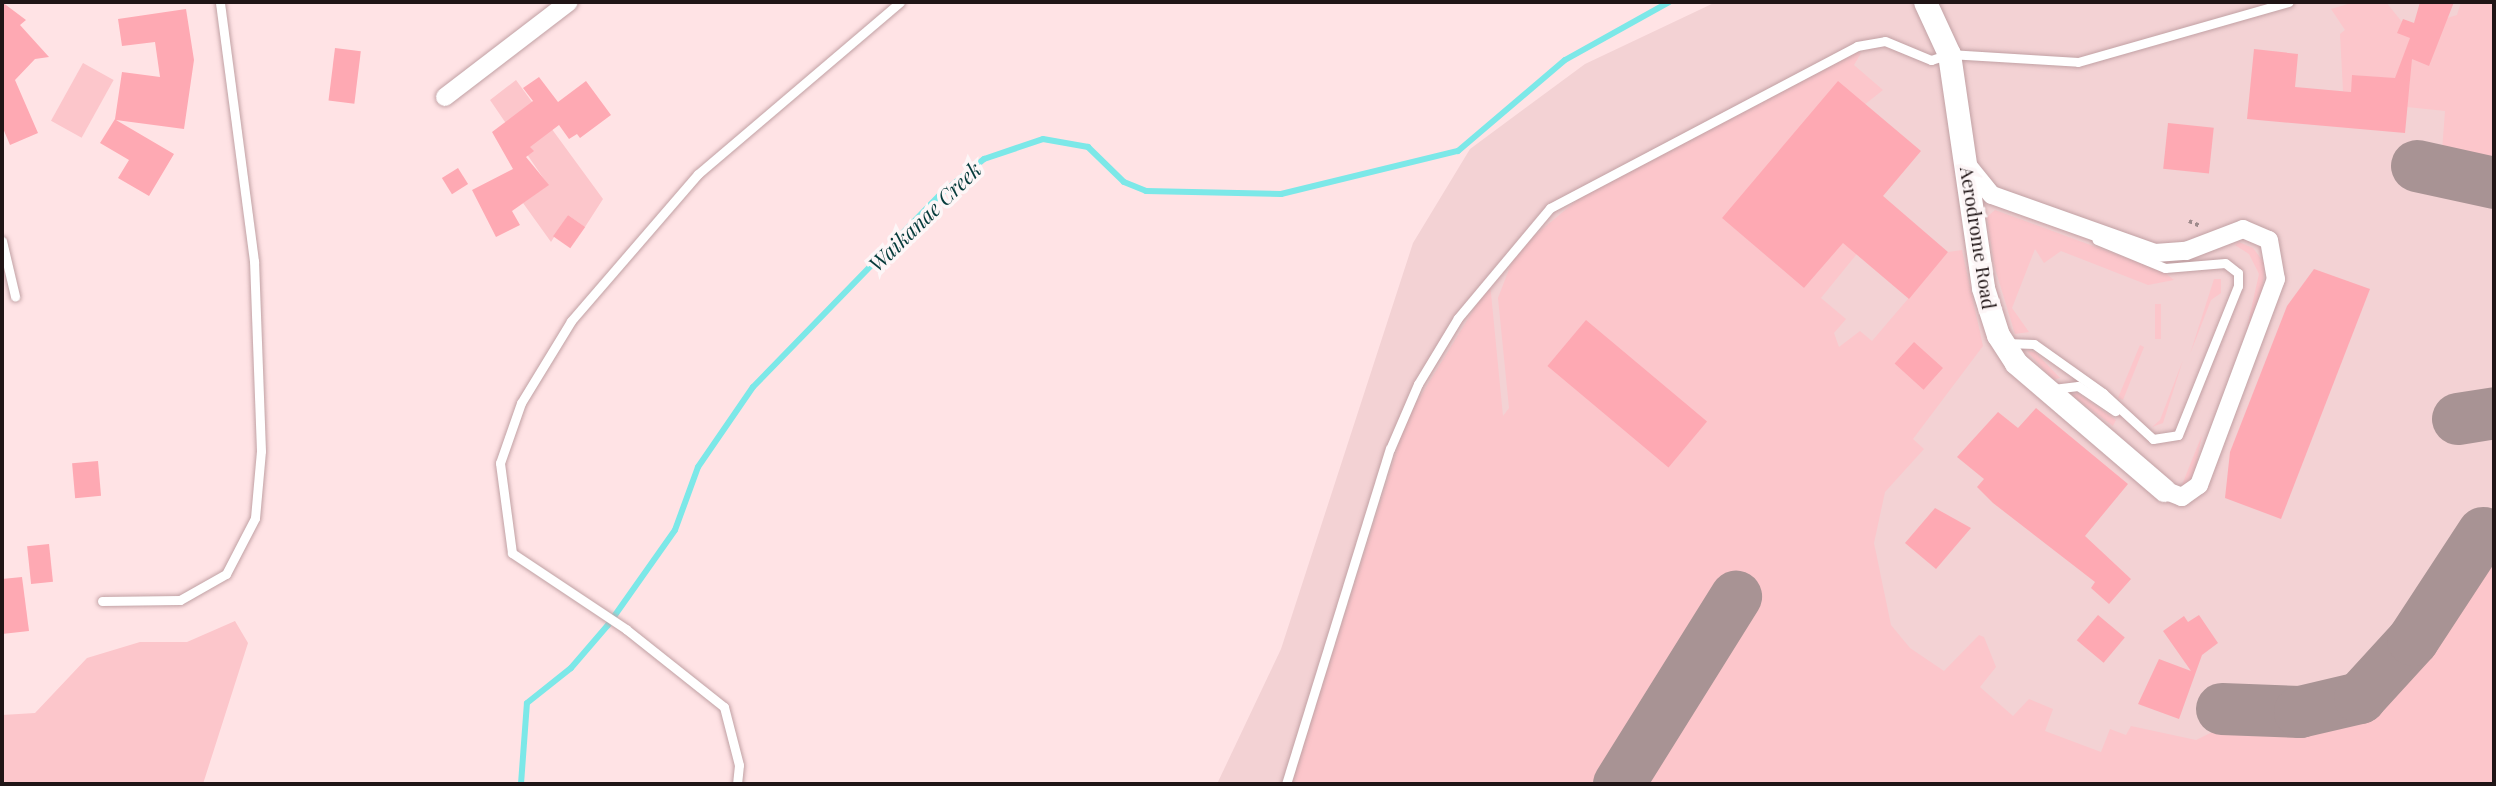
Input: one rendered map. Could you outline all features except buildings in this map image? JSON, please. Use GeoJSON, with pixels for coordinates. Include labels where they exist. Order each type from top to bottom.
{"type":"FeatureCollection","features":[{"type":"Feature","properties":{"kind":"street"},"geometry":{"type":"LineString","coordinates":[[445,97],[569,2]]}},
{"type":"Feature","properties":{"kind":"street","name":"Aerodrome Road"},"geometry":{"type":"LineString","coordinates":[[1925,2],[1950,54],[1983,288],[1998,335],[2041,386],[2164,490]]}},
{"type":"Feature","properties":{"kind":"street"},"geometry":{"type":"LineString","coordinates":[[1962,139],[1984,190],[2074,227],[2171,254],[2249,229],[2265,236],[2276,256],[2276,279],[2199,485],[2182,497],[2164,490]]}},
{"type":"Feature","properties":{"kind":"lane"},"geometry":{"type":"LineString","coordinates":[[102,601],[180,600],[226,574],[255,519],[261,451],[254,261],[220,2]]}},
{"type":"Feature","properties":{"kind":"lane"},"geometry":{"type":"LineString","coordinates":[[737,784],[739,765],[724,707],[626,629],[512,553],[500,463],[522,403],[571,321],[698,174],[900,2]]}},
{"type":"Feature","properties":{"kind":"lane"},"geometry":{"type":"LineString","coordinates":[[1286,784],[1390,449],[1418,384],[1506,254],[1550,208],[1585,185],[1857,46],[1885,41],[1931,60],[1950,54],[2078,62],[2290,2]]}},
{"type":"Feature","properties":{"kind":"lane"},"geometry":{"type":"LineString","coordinates":[[2041,386],[2078,386],[2153,439],[2178,435],[2239,277],[2227,263],[2165,268],[2074,227]]}},
{"type":"Feature","properties":{"kind":"lane"},"geometry":{"type":"LineString","coordinates":[[2,241],[15,296]]}},
{"type":"Feature","properties":{"kind":"lane"},"geometry":{"type":"LineString","coordinates":[[1998,335],[2008,344],[2034,344],[2104,393],[2119,414]]}},
{"type":"Feature","properties":{"kind":"shaded area"},"geometry":{"type":"Polygon","coordinates":[[[1716,2],[2494,2],[2494,784],[1217,784],[1281,649],[1413,243],[1470,149],[1585,64],[1716,2]]]}},
{"type":"Feature","properties":{"kind":"shaded area"},"geometry":{"type":"Polygon","coordinates":[[[2355,2],[2386,2],[2402,22],[2397,33],[2457,15],[2461,2],[2494,2],[2494,171],[2442,151],[2445,111],[2407,107],[2410,80],[2353,75],[2351,92],[2343,91],[2340,34],[2345,30],[2331,9],[2355,2]]]}},
{"type":"Feature","properties":{"kind":"shaded area"},"geometry":{"type":"Polygon","coordinates":[[[1857,52],[1861,53],[1854,65],[1883,90],[1722,218],[1804,288],[1883,196],[1895,207],[1821,298],[1846,319],[1834,333],[1839,347],[1860,331],[1872,341],[1948,252],[1962,250],[1983,346],[1913,439],[1924,449],[1885,492],[1874,543],[1891,625],[1910,648],[1944,671],[1979,635],[1984,637],[1996,667],[1980,687],[2013,716],[2029,699],[2053,709],[2045,731],[2101,752],[2110,729],[2126,735],[2131,726],[2196,740],[2227,725],[2358,706],[2401,667],[2462,578],[2494,548],[2494,784],[1291,784],[1407,418],[1490,283],[1503,416],[1509,408],[1498,298],[1516,251],[1587,192],[1857,52]]]}},
{"type":"Feature","properties":{"kind":"shaded area"},"geometry":{"type":"Polygon","coordinates":[[[83,63],[114,80],[82,138],[51,121],[83,63]]]}},
{"type":"Feature","properties":{"kind":"shaded area"},"geometry":{"type":"Polygon","coordinates":[[[516,80],[603,199],[585,227],[568,215],[551,242],[523,203],[548,185],[490,100],[516,80]]]}},
{"type":"Feature","properties":{"kind":"shaded area"},"geometry":{"type":"Polygon","coordinates":[[[1995,210],[2164,272],[2174,280],[2148,285],[2061,251],[2044,263],[2035,249],[2012,308],[2029,332],[2015,334],[1994,265],[1987,217],[1995,210]]]}},
{"type":"Feature","properties":{"kind":"shaded area"},"geometry":{"type":"Polygon","coordinates":[[[2239,242],[2253,248],[2265,264],[2262,292],[2246,332],[2259,274],[2249,254],[2235,245],[2239,242]]]}},
{"type":"Feature","properties":{"kind":"shaded area"},"geometry":{"type":"Polygon","coordinates":[[[2214,279],[2221,279],[2221,293],[2211,300],[2190,354],[2214,279]]]}},
{"type":"Feature","properties":{"kind":"shaded area"},"geometry":{"type":"Polygon","coordinates":[[[2155,304],[2161,304],[2161,339],[2155,339],[2155,304]]]}},
{"type":"Feature","properties":{"kind":"shaded area"},"geometry":{"type":"Polygon","coordinates":[[[2140,345],[2144,347],[2123,400],[2118,398],[2140,345]]]}},
{"type":"Feature","properties":{"kind":"shaded area"},"geometry":{"type":"Polygon","coordinates":[[[2027,351],[2035,352],[2060,378],[2053,380],[2027,351]]]}},
{"type":"Feature","properties":{"kind":"shaded area"},"geometry":{"type":"Polygon","coordinates":[[[2183,360],[2163,423],[2152,427],[2160,420],[2183,360]]]}},
{"type":"Feature","properties":{"kind":"shaded area"},"geometry":{"type":"Polygon","coordinates":[[[2077,393],[2116,420],[2113,426],[2072,395],[2077,393]]]}},
{"type":"Feature","properties":{"kind":"shaded area"},"geometry":{"type":"Polygon","coordinates":[[[2202,435],[2194,477],[2186,488],[2182,485],[2202,435]]]}},
{"type":"Feature","properties":{"kind":"shaded area"},"geometry":{"type":"Polygon","coordinates":[[[235,621],[248,643],[203,784],[2,784],[2,715],[35,713],[87,658],[140,642],[187,642],[235,621]]]}},
{"type":"Feature","properties":{"kind":"waterway","name":"Waikanae Creek"},"geometry":{"type":"LineString","coordinates":[[521,784],[527,703],[571,668],[608,625],[675,530],[698,467],[753,387],[940,195],[984,159],[1043,139],[1088,147],[1124,182],[1146,191],[1281,194],[1458,151],[1565,60],[1669,2]]}},
{"type":"Feature","properties":{"kind":"taxiway"},"geometry":{"type":"LineString","coordinates":[[2417,166],[2494,183]]}},
{"type":"Feature","properties":{"kind":"taxiway"},"geometry":{"type":"LineString","coordinates":[[2458,419],[2494,413]]}},
{"type":"Feature","properties":{"kind":"taxiway"},"geometry":{"type":"LineString","coordinates":[[2222,709],[2300,712],[2360,698],[2413,640],[2483,533]]}},
{"type":"Feature","properties":{"kind":"taxiway"},"geometry":{"type":"LineString","coordinates":[[1619,784],[1736,597]]}}]}
